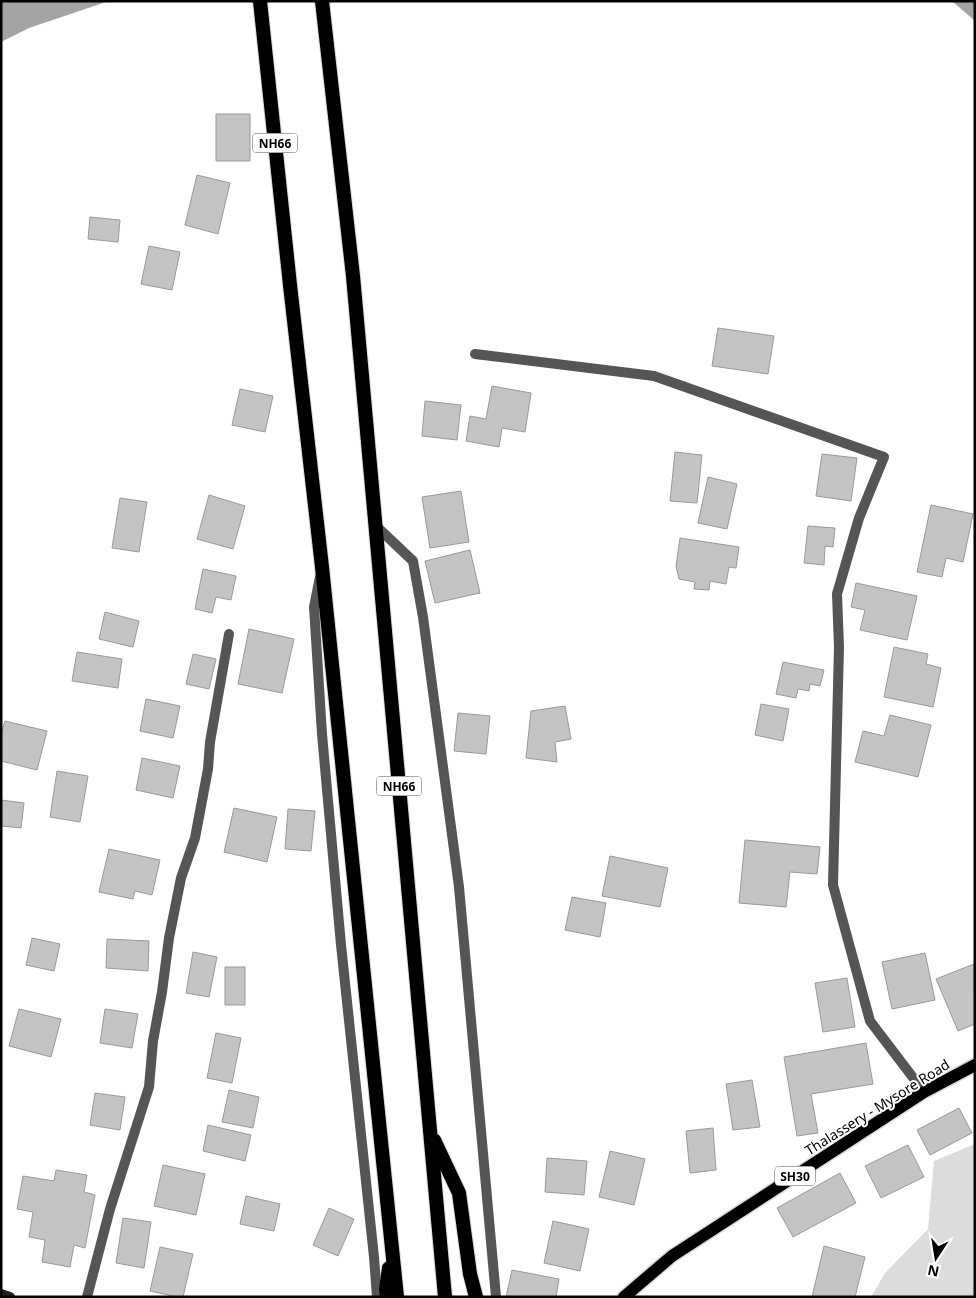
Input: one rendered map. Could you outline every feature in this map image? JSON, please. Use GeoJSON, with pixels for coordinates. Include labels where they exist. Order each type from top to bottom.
{"type":"FeatureCollection","features":[{"type":"Feature","properties":{"kind":"highway","name":"NH66"},"geometry":{"type":"LineString","coordinates":[[260,1],[322,567],[397,1297]]}},
{"type":"Feature","properties":{"kind":"highway","name":"NH66"},"geometry":{"type":"LineString","coordinates":[[322,1],[353,276],[445,1297]]}},
{"type":"Feature","properties":{"kind":"highway"},"geometry":{"type":"LineString","coordinates":[[430,1132],[459,1193],[470,1274],[476,1297]]}},
{"type":"Feature","properties":{"kind":"highway"},"geometry":{"type":"LineString","coordinates":[[387,1297],[386,1289],[392,1246]]}},
{"type":"Feature","properties":{"kind":"main road","name":"Thalassery - Mysore Road"},"geometry":{"type":"LineString","coordinates":[[624,1297],[672,1256],[924,1092],[975,1065]]}},
{"type":"Feature","properties":{"kind":"main road"},"geometry":{"type":"LineString","coordinates":[[1,1294],[10,1297]]}},
{"type":"Feature","properties":{"kind":"street"},"geometry":{"type":"LineString","coordinates":[[475,354],[654,376],[884,457],[859,518],[837,594],[839,647],[833,884],[870,1021],[924,1092]]}},
{"type":"Feature","properties":{"kind":"street"},"geometry":{"type":"LineString","coordinates":[[376,525],[413,561],[423,617],[459,887],[496,1297]]}},
{"type":"Feature","properties":{"kind":"street"},"geometry":{"type":"LineString","coordinates":[[322,567],[314,607],[322,734],[341,945],[377,1297]]}},
{"type":"Feature","properties":{"kind":"street"},"geometry":{"type":"LineString","coordinates":[[87,1297],[110,1209],[149,1086],[153,1041],[169,938],[181,878],[197,830],[229,634]]}},
{"type":"Feature","properties":{"kind":"shaded area"},"geometry":{"type":"Polygon","coordinates":[[[1,1],[109,1],[29,28],[1,42],[1,1]]]}},
{"type":"Feature","properties":{"kind":"shaded area"},"geometry":{"type":"Polygon","coordinates":[[[952,1],[975,1],[975,21],[952,1]]]}},
{"type":"Feature","properties":{"kind":"shaded area"},"geometry":{"type":"Polygon","coordinates":[[[975,1144],[975,1297],[871,1297],[885,1273],[928,1229],[934,1161],[975,1144]]]}},
{"type":"Feature","properties":{"kind":"building"},"geometry":{"type":"Polygon","coordinates":[[[216,114],[250,114],[250,161],[216,161],[216,114]]]}},
{"type":"Feature","properties":{"kind":"building"},"geometry":{"type":"Polygon","coordinates":[[[197,175],[230,183],[218,234],[185,225],[197,175]]]}},
{"type":"Feature","properties":{"kind":"building"},"geometry":{"type":"Polygon","coordinates":[[[90,217],[120,220],[118,242],[88,239],[90,217]]]}},
{"type":"Feature","properties":{"kind":"building"},"geometry":{"type":"Polygon","coordinates":[[[149,246],[180,252],[172,290],[141,284],[149,246]]]}},
{"type":"Feature","properties":{"kind":"building"},"geometry":{"type":"Polygon","coordinates":[[[718,328],[774,336],[768,374],[712,366],[718,328]]]}},
{"type":"Feature","properties":{"kind":"building"},"geometry":{"type":"Polygon","coordinates":[[[492,386],[531,393],[525,432],[502,428],[499,447],[466,441],[470,416],[486,419],[492,386]]]}},
{"type":"Feature","properties":{"kind":"building"},"geometry":{"type":"Polygon","coordinates":[[[240,389],[273,396],[265,432],[232,425],[240,389]]]}},
{"type":"Feature","properties":{"kind":"building"},"geometry":{"type":"Polygon","coordinates":[[[425,401],[461,405],[457,440],[422,436],[425,401]]]}},
{"type":"Feature","properties":{"kind":"building"},"geometry":{"type":"Polygon","coordinates":[[[675,452],[702,455],[697,503],[670,501],[675,452]]]}},
{"type":"Feature","properties":{"kind":"building"},"geometry":{"type":"Polygon","coordinates":[[[822,454],[857,458],[851,501],[816,496],[822,454]]]}},
{"type":"Feature","properties":{"kind":"building"},"geometry":{"type":"Polygon","coordinates":[[[708,477],[737,484],[727,529],[698,523],[708,477]]]}},
{"type":"Feature","properties":{"kind":"building"},"geometry":{"type":"Polygon","coordinates":[[[461,491],[469,542],[430,548],[422,497],[461,491]]]}},
{"type":"Feature","properties":{"kind":"building"},"geometry":{"type":"Polygon","coordinates":[[[209,495],[245,506],[233,549],[197,539],[209,495]]]}},
{"type":"Feature","properties":{"kind":"building"},"geometry":{"type":"Polygon","coordinates":[[[120,498],[147,502],[139,552],[112,548],[120,498]]]}},
{"type":"Feature","properties":{"kind":"building"},"geometry":{"type":"Polygon","coordinates":[[[931,505],[973,514],[963,562],[946,558],[942,577],[917,572],[931,505]]]}},
{"type":"Feature","properties":{"kind":"building"},"geometry":{"type":"Polygon","coordinates":[[[808,526],[835,528],[833,547],[825,546],[824,565],[804,563],[808,526]]]}},
{"type":"Feature","properties":{"kind":"building"},"geometry":{"type":"Polygon","coordinates":[[[680,538],[739,547],[736,568],[729,567],[726,584],[710,581],[709,590],[694,589],[695,582],[679,579],[676,566],[680,538]]]}},
{"type":"Feature","properties":{"kind":"building"},"geometry":{"type":"Polygon","coordinates":[[[470,550],[480,593],[435,603],[425,561],[470,550]]]}},
{"type":"Feature","properties":{"kind":"building"},"geometry":{"type":"Polygon","coordinates":[[[203,569],[236,576],[231,600],[216,597],[212,613],[195,609],[203,569]]]}},
{"type":"Feature","properties":{"kind":"building"},"geometry":{"type":"Polygon","coordinates":[[[856,583],[917,596],[907,640],[860,630],[865,610],[851,607],[856,583]]]}},
{"type":"Feature","properties":{"kind":"building"},"geometry":{"type":"Polygon","coordinates":[[[105,612],[139,621],[133,647],[99,639],[105,612]]]}},
{"type":"Feature","properties":{"kind":"building"},"geometry":{"type":"Polygon","coordinates":[[[249,629],[294,639],[282,693],[238,684],[249,629]]]}},
{"type":"Feature","properties":{"kind":"building"},"geometry":{"type":"Polygon","coordinates":[[[894,647],[928,654],[926,664],[941,668],[933,707],[884,697],[894,647]]]}},
{"type":"Feature","properties":{"kind":"building"},"geometry":{"type":"Polygon","coordinates":[[[77,652],[122,659],[118,688],[72,681],[77,652]]]}},
{"type":"Feature","properties":{"kind":"building"},"geometry":{"type":"Polygon","coordinates":[[[193,654],[216,659],[209,689],[186,684],[193,654]]]}},
{"type":"Feature","properties":{"kind":"building"},"geometry":{"type":"Polygon","coordinates":[[[783,662],[824,670],[820,686],[810,684],[809,691],[798,689],[796,698],[776,694],[783,662]]]}},
{"type":"Feature","properties":{"kind":"building"},"geometry":{"type":"Polygon","coordinates":[[[146,699],[180,706],[173,738],[140,731],[146,699]]]}},
{"type":"Feature","properties":{"kind":"building"},"geometry":{"type":"Polygon","coordinates":[[[761,704],[789,709],[783,741],[755,735],[761,704]]]}},
{"type":"Feature","properties":{"kind":"building"},"geometry":{"type":"Polygon","coordinates":[[[565,706],[571,739],[555,742],[557,762],[526,758],[531,711],[565,706]]]}},
{"type":"Feature","properties":{"kind":"building"},"geometry":{"type":"Polygon","coordinates":[[[458,713],[490,716],[486,754],[454,751],[458,713]]]}},
{"type":"Feature","properties":{"kind":"building"},"geometry":{"type":"Polygon","coordinates":[[[890,715],[931,725],[918,777],[855,762],[863,731],[884,736],[890,715]]]}},
{"type":"Feature","properties":{"kind":"building"},"geometry":{"type":"Polygon","coordinates":[[[5,721],[47,731],[37,770],[1,761],[1,734],[5,721]]]}},
{"type":"Feature","properties":{"kind":"building"},"geometry":{"type":"Polygon","coordinates":[[[142,758],[180,766],[173,798],[136,790],[142,758]]]}},
{"type":"Feature","properties":{"kind":"building"},"geometry":{"type":"Polygon","coordinates":[[[57,771],[88,776],[80,822],[50,817],[57,771]]]}},
{"type":"Feature","properties":{"kind":"building"},"geometry":{"type":"Polygon","coordinates":[[[1,800],[24,803],[21,828],[1,826],[1,800]]]}},
{"type":"Feature","properties":{"kind":"building"},"geometry":{"type":"Polygon","coordinates":[[[234,808],[277,817],[267,862],[224,852],[234,808]]]}},
{"type":"Feature","properties":{"kind":"building"},"geometry":{"type":"Polygon","coordinates":[[[288,809],[315,811],[311,851],[285,849],[288,809]]]}},
{"type":"Feature","properties":{"kind":"building"},"geometry":{"type":"Polygon","coordinates":[[[745,840],[820,847],[817,874],[790,872],[786,907],[739,903],[745,840]]]}},
{"type":"Feature","properties":{"kind":"building"},"geometry":{"type":"Polygon","coordinates":[[[109,849],[160,860],[152,895],[135,891],[133,899],[99,892],[109,849]]]}},
{"type":"Feature","properties":{"kind":"building"},"geometry":{"type":"Polygon","coordinates":[[[610,856],[668,868],[660,907],[602,896],[610,856]]]}},
{"type":"Feature","properties":{"kind":"building"},"geometry":{"type":"Polygon","coordinates":[[[572,897],[606,903],[600,937],[565,930],[572,897]]]}},
{"type":"Feature","properties":{"kind":"building"},"geometry":{"type":"Polygon","coordinates":[[[32,938],[60,944],[54,971],[26,965],[32,938]]]}},
{"type":"Feature","properties":{"kind":"building"},"geometry":{"type":"Polygon","coordinates":[[[107,939],[149,941],[148,971],[106,968],[107,939]]]}},
{"type":"Feature","properties":{"kind":"building"},"geometry":{"type":"Polygon","coordinates":[[[193,952],[217,957],[209,997],[186,993],[193,952]]]}},
{"type":"Feature","properties":{"kind":"building"},"geometry":{"type":"Polygon","coordinates":[[[925,953],[935,1000],[892,1009],[882,962],[925,953]]]}},
{"type":"Feature","properties":{"kind":"building"},"geometry":{"type":"Polygon","coordinates":[[[974,964],[975,1024],[958,1031],[936,979],[974,964]]]}},
{"type":"Feature","properties":{"kind":"building"},"geometry":{"type":"Polygon","coordinates":[[[225,967],[245,967],[245,1005],[225,1005],[225,967]]]}},
{"type":"Feature","properties":{"kind":"building"},"geometry":{"type":"Polygon","coordinates":[[[847,978],[855,1027],[823,1032],[815,983],[847,978]]]}},
{"type":"Feature","properties":{"kind":"building"},"geometry":{"type":"Polygon","coordinates":[[[19,1009],[61,1019],[51,1057],[9,1046],[19,1009]]]}},
{"type":"Feature","properties":{"kind":"building"},"geometry":{"type":"Polygon","coordinates":[[[105,1009],[138,1014],[132,1048],[100,1043],[105,1009]]]}},
{"type":"Feature","properties":{"kind":"building"},"geometry":{"type":"Polygon","coordinates":[[[216,1033],[241,1038],[232,1083],[207,1078],[216,1033]]]}},
{"type":"Feature","properties":{"kind":"building"},"geometry":{"type":"Polygon","coordinates":[[[866,1043],[873,1084],[811,1094],[818,1133],[797,1136],[784,1057],[866,1043]]]}},
{"type":"Feature","properties":{"kind":"building"},"geometry":{"type":"Polygon","coordinates":[[[752,1080],[760,1127],[733,1130],[726,1084],[752,1080]]]}},
{"type":"Feature","properties":{"kind":"building"},"geometry":{"type":"Polygon","coordinates":[[[229,1090],[259,1097],[253,1128],[222,1122],[229,1090]]]}},
{"type":"Feature","properties":{"kind":"building"},"geometry":{"type":"Polygon","coordinates":[[[95,1093],[125,1097],[120,1130],[90,1125],[95,1093]]]}},
{"type":"Feature","properties":{"kind":"building"},"geometry":{"type":"Polygon","coordinates":[[[959,1108],[972,1133],[930,1155],[917,1130],[959,1108]]]}},
{"type":"Feature","properties":{"kind":"building"},"geometry":{"type":"Polygon","coordinates":[[[208,1125],[251,1135],[245,1161],[203,1151],[208,1125]]]}},
{"type":"Feature","properties":{"kind":"building"},"geometry":{"type":"Polygon","coordinates":[[[713,1128],[716,1170],[690,1173],[686,1131],[713,1128]]]}},
{"type":"Feature","properties":{"kind":"building"},"geometry":{"type":"Polygon","coordinates":[[[908,1145],[924,1177],[881,1198],[865,1166],[908,1145]]]}},
{"type":"Feature","properties":{"kind":"building"},"geometry":{"type":"Polygon","coordinates":[[[610,1151],[645,1159],[634,1205],[599,1197],[610,1151]]]}},
{"type":"Feature","properties":{"kind":"building"},"geometry":{"type":"Polygon","coordinates":[[[547,1158],[587,1161],[584,1195],[545,1192],[547,1158]]]}},
{"type":"Feature","properties":{"kind":"building"},"geometry":{"type":"Polygon","coordinates":[[[163,1165],[205,1174],[196,1215],[154,1206],[163,1165]]]}},
{"type":"Feature","properties":{"kind":"building"},"geometry":{"type":"Polygon","coordinates":[[[56,1170],[87,1175],[84,1192],[95,1195],[85,1248],[74,1245],[70,1267],[42,1262],[45,1240],[29,1237],[33,1212],[17,1209],[23,1176],[54,1181],[56,1170]]]}},
{"type":"Feature","properties":{"kind":"building"},"geometry":{"type":"Polygon","coordinates":[[[840,1173],[856,1203],[793,1237],[777,1208],[840,1173]]]}},
{"type":"Feature","properties":{"kind":"building"},"geometry":{"type":"Polygon","coordinates":[[[246,1196],[280,1204],[274,1231],[240,1224],[246,1196]]]}},
{"type":"Feature","properties":{"kind":"building"},"geometry":{"type":"Polygon","coordinates":[[[329,1208],[354,1219],[338,1256],[313,1245],[329,1208]]]}},
{"type":"Feature","properties":{"kind":"building"},"geometry":{"type":"Polygon","coordinates":[[[123,1218],[151,1222],[144,1268],[116,1263],[123,1218]]]}},
{"type":"Feature","properties":{"kind":"building"},"geometry":{"type":"Polygon","coordinates":[[[553,1221],[589,1229],[580,1271],[544,1263],[553,1221]]]}},
{"type":"Feature","properties":{"kind":"building"},"geometry":{"type":"Polygon","coordinates":[[[824,1246],[865,1257],[855,1297],[812,1297],[824,1246]]]}},
{"type":"Feature","properties":{"kind":"building"},"geometry":{"type":"Polygon","coordinates":[[[160,1247],[193,1254],[183,1297],[150,1291],[160,1247]]]}},
{"type":"Feature","properties":{"kind":"building"},"geometry":{"type":"Polygon","coordinates":[[[512,1270],[559,1279],[556,1297],[506,1297],[512,1270]]]}}]}
